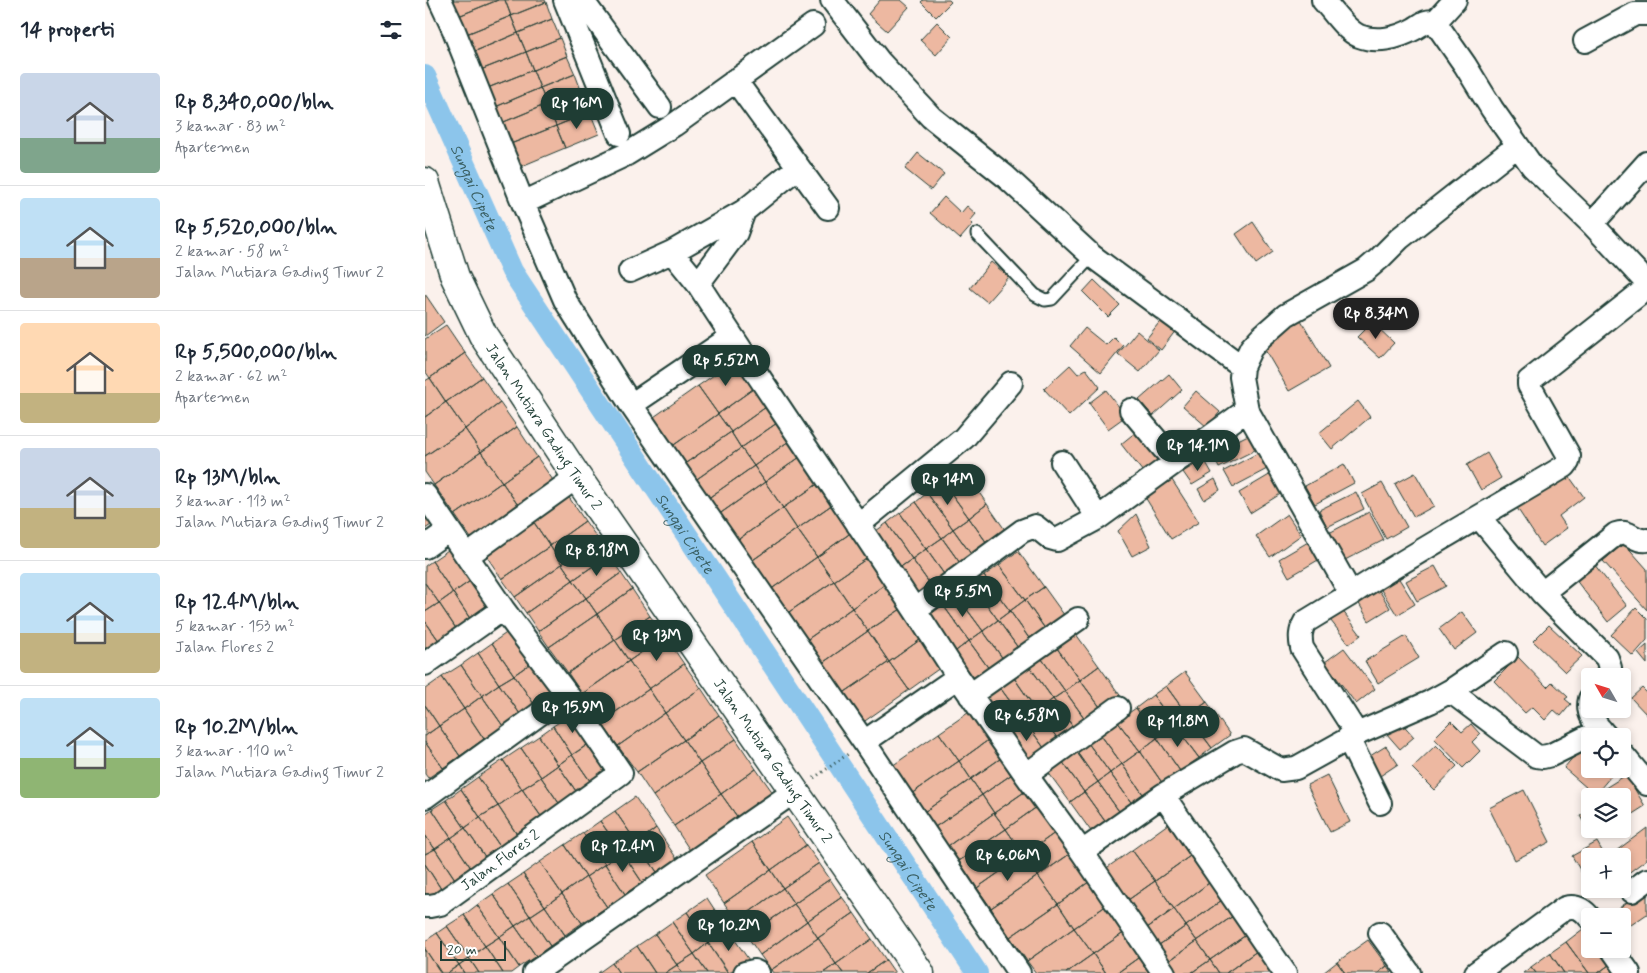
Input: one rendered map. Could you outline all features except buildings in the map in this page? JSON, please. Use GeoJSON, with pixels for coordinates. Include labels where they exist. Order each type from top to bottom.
{"type":"FeatureCollection","features":[{"type":"Feature","properties":{"kind":"street"},"geometry":{"type":"LineString","coordinates":[[440,0],[565,300],[631,405],[856,748],[1019,973]]}},
{"type":"Feature","properties":{"kind":"street"},"geometry":{"type":"LineString","coordinates":[[565,0],[619,134]]}},
{"type":"Feature","properties":{"kind":"street"},"geometry":{"type":"LineString","coordinates":[[582,0],[660,107]]}},
{"type":"Feature","properties":{"kind":"street"},"geometry":{"type":"LineString","coordinates":[[832,0],[879,61],[931,117],[1005,176],[1091,256],[1242,367]]}},
{"type":"Feature","properties":{"kind":"street"},"geometry":{"type":"LineString","coordinates":[[1323,0],[1346,26],[1358,36],[1394,38],[1403,36],[1427,21],[1435,22],[1532,166],[1592,224],[1647,283]]}},
{"type":"Feature","properties":{"kind":"street"},"geometry":{"type":"LineString","coordinates":[[1435,22],[1455,0]]}},
{"type":"Feature","properties":{"kind":"street"},"geometry":{"type":"LineString","coordinates":[[1585,41],[1635,14],[1647,14]]}},
{"type":"Feature","properties":{"kind":"street"},"geometry":{"type":"LineString","coordinates":[[523,203],[627,154],[674,125],[813,25]]}},
{"type":"Feature","properties":{"kind":"street"},"geometry":{"type":"LineString","coordinates":[[735,80],[797,168],[828,208]]}},
{"type":"Feature","properties":{"kind":"street"},"geometry":{"type":"LineString","coordinates":[[1351,594],[1247,410],[1241,376],[1242,367],[1251,348],[1286,315],[1366,270],[1400,238],[1517,146]]}},
{"type":"Feature","properties":{"kind":"street"},"geometry":{"type":"LineString","coordinates":[[1592,224],[1647,163]]}},
{"type":"Feature","properties":{"kind":"street"},"geometry":{"type":"LineString","coordinates":[[630,271],[672,252],[744,211],[797,168]]}},
{"type":"Feature","properties":{"kind":"street","name":"Jalan Mutiara Gading Timur 2"},"geometry":{"type":"LineString","coordinates":[[425,182],[455,277],[483,335],[577,477],[801,787],[920,973]]}},
{"type":"Feature","properties":{"kind":"street"},"geometry":{"type":"LineString","coordinates":[[698,284],[736,233],[744,211]]}},
{"type":"Feature","properties":{"kind":"street"},"geometry":{"type":"LineString","coordinates":[[672,252],[698,284],[731,337],[857,525],[916,609],[964,686],[1082,852],[1164,973]]}},
{"type":"Feature","properties":{"kind":"street"},"geometry":{"type":"LineString","coordinates":[[1380,803],[1353,736],[1302,648],[1301,629],[1305,622],[1417,552],[1565,466],[1569,456],[1529,385],[1529,381],[1647,288]]}},
{"type":"Feature","properties":{"kind":"street"},"geometry":{"type":"LineString","coordinates":[[631,405],[731,337]]}},
{"type":"Feature","properties":{"kind":"street"},"geometry":{"type":"LineString","coordinates":[[857,525],[964,438],[1011,383]]}},
{"type":"Feature","properties":{"kind":"street"},"geometry":{"type":"LineString","coordinates":[[1131,410],[1175,462]]}},
{"type":"Feature","properties":{"kind":"street"},"geometry":{"type":"LineString","coordinates":[[916,609],[1022,531],[1035,526],[1050,538],[1057,540],[1098,518],[1247,410]]}},
{"type":"Feature","properties":{"kind":"street"},"geometry":{"type":"LineString","coordinates":[[1061,462],[1098,518]]}},
{"type":"Feature","properties":{"kind":"street"},"geometry":{"type":"LineString","coordinates":[[467,556],[577,477]]}},
{"type":"Feature","properties":{"kind":"street"},"geometry":{"type":"LineString","coordinates":[[425,495],[503,609],[567,694],[425,797]]}},
{"type":"Feature","properties":{"kind":"street"},"geometry":{"type":"LineString","coordinates":[[1479,517],[1541,592],[1607,658],[1610,668]]}},
{"type":"Feature","properties":{"kind":"street"},"geometry":{"type":"LineString","coordinates":[[425,547],[449,530]]}},
{"type":"Feature","properties":{"kind":"street"},"geometry":{"type":"LineString","coordinates":[[1541,592],[1616,534],[1623,532],[1628,533],[1637,540],[1647,540]]}},
{"type":"Feature","properties":{"kind":"street"},"geometry":{"type":"LineString","coordinates":[[425,664],[503,609]]}},
{"type":"Feature","properties":{"kind":"street"},"geometry":{"type":"LineString","coordinates":[[856,748],[1078,619]]}},
{"type":"Feature","properties":{"kind":"street"},"geometry":{"type":"LineString","coordinates":[[1082,852],[1163,795],[1235,752],[1244,749],[1274,767],[1286,770],[1296,768],[1353,736],[1430,702],[1450,691],[1506,653]]}},
{"type":"Feature","properties":{"kind":"street"},"geometry":{"type":"LineString","coordinates":[[1450,691],[1535,756],[1551,755],[1581,743]]}},
{"type":"Feature","properties":{"kind":"street","name":"Jalan Flores 2"},"geometry":{"type":"LineString","coordinates":[[425,906],[440,904],[621,773],[567,694]]}},
{"type":"Feature","properties":{"kind":"street"},"geometry":{"type":"LineString","coordinates":[[1026,775],[1118,708]]}},
{"type":"Feature","properties":{"kind":"street"},"geometry":{"type":"LineString","coordinates":[[1592,718],[1600,728]]}},
{"type":"Feature","properties":{"kind":"street"},"geometry":{"type":"LineString","coordinates":[[1631,765],[1647,784]]}},
{"type":"Feature","properties":{"kind":"street"},"geometry":{"type":"LineString","coordinates":[[534,973],[801,787]]}},
{"type":"Feature","properties":{"kind":"street"},"geometry":{"type":"LineString","coordinates":[[1163,795],[1285,973]]}},
{"type":"Feature","properties":{"kind":"street"},"geometry":{"type":"LineString","coordinates":[[1476,973],[1565,908],[1572,906],[1581,910]]}},
{"type":"Feature","properties":{"kind":"street"},"geometry":{"type":"LineString","coordinates":[[1380,933],[1409,973]]}},
{"type":"Feature","properties":{"kind":"street"},"geometry":{"type":"LineString","coordinates":[[1618,958],[1629,973]]}},
{"type":"Feature","properties":{"kind":"street"},"geometry":{"type":"LineString","coordinates":[[745,973],[758,973]]}},
{"type":"Feature","properties":{"kind":"lane"},"geometry":{"type":"LineString","coordinates":[[977,234],[1035,295],[1045,300],[1052,299],[1091,256]]}},
{"type":"Feature","properties":{"kind":"path"},"geometry":{"type":"LineString","coordinates":[[801,787],[856,748]]}},
{"type":"Feature","properties":{"kind":"waterway","name":"Sungai Cipete"},"geometry":{"type":"LineString","coordinates":[[425,76],[512,271],[977,973]]}}]}
